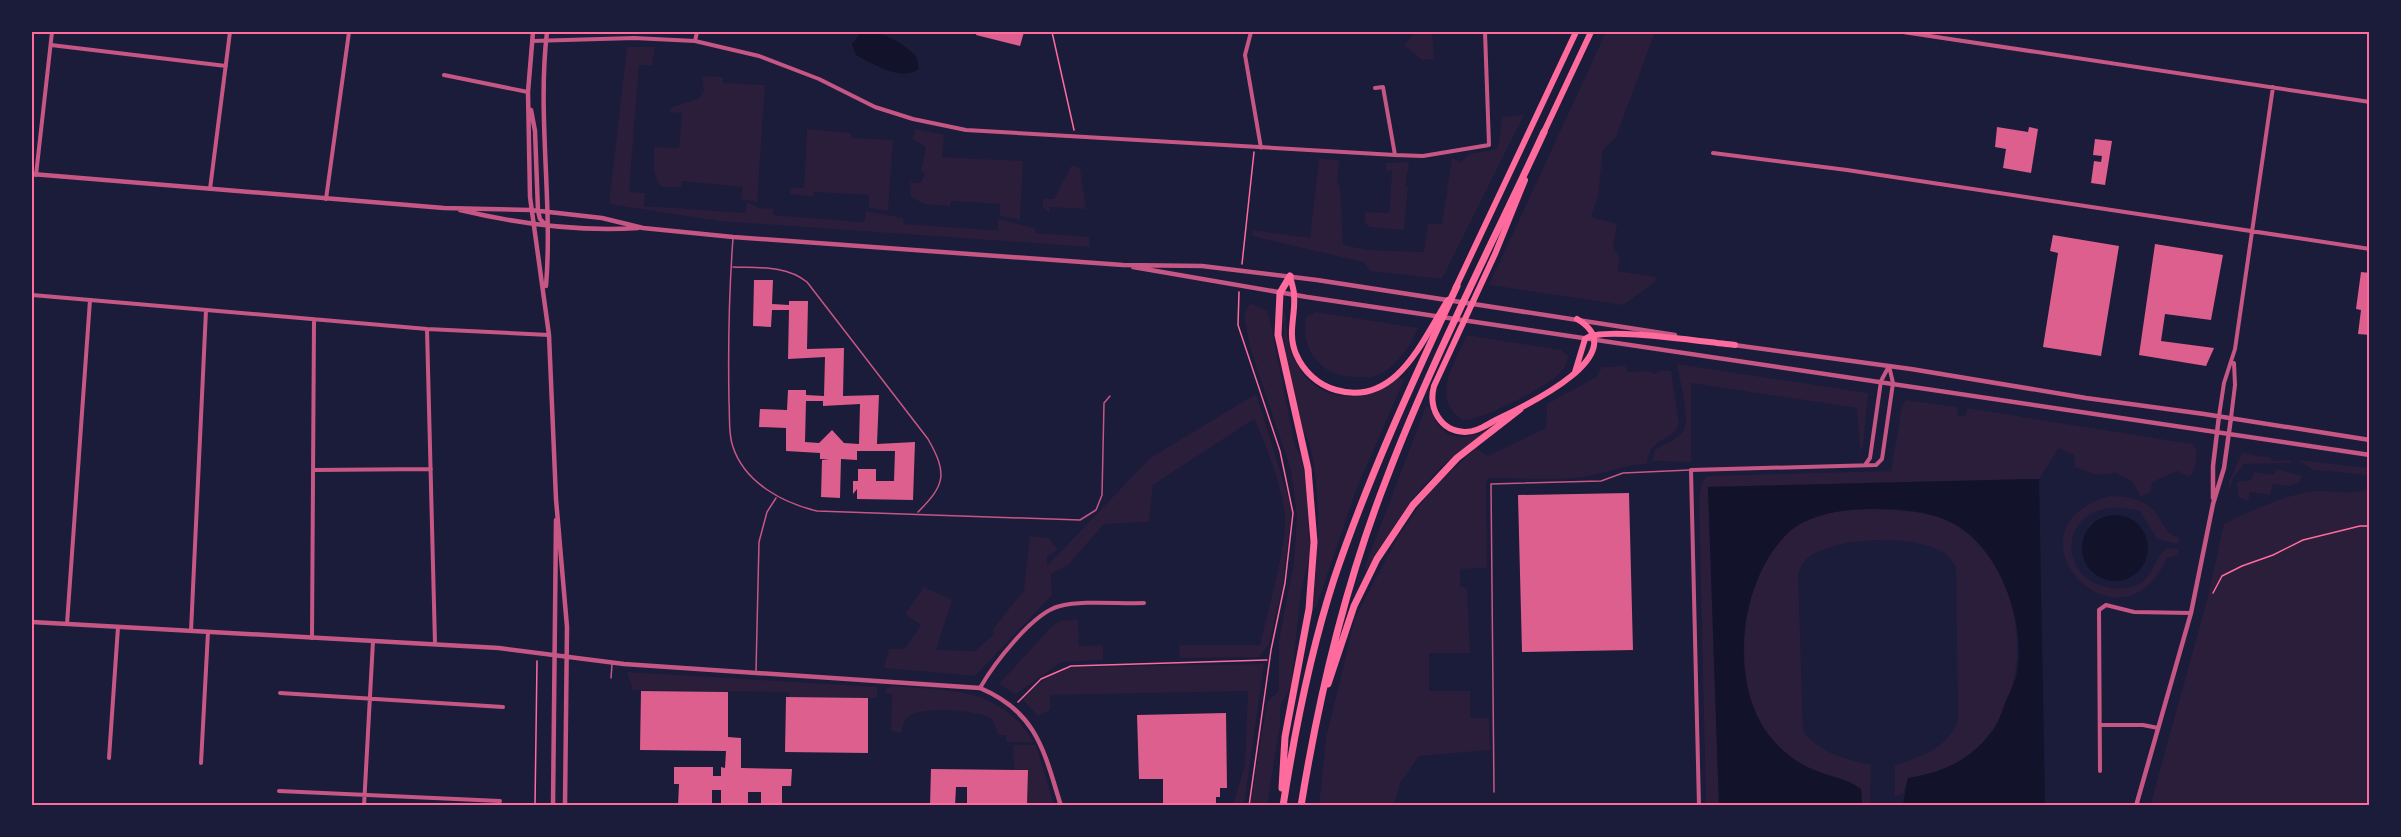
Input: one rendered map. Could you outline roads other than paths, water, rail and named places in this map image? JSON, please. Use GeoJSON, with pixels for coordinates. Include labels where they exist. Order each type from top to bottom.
{"type":"FeatureCollection","features":[{"type":"Feature","properties":{"kind":"highway"},"geometry":{"type":"LineString","coordinates":[[1301,806],[1317,714],[1350,585],[1372,517],[1395,455],[1478,283],[1544,132]]}},
{"type":"Feature","properties":{"kind":"highway"},"geometry":{"type":"LineString","coordinates":[[1283,806],[1285,737],[1309,609],[1314,542],[1308,469],[1280,353],[1277,320],[1280,293],[1290,276]]}},
{"type":"Feature","properties":{"kind":"highway"},"geometry":{"type":"LineString","coordinates":[[1283,806],[1301,706],[1334,581],[1377,464],[1430,338],[1459,283]]}},
{"type":"Feature","properties":{"kind":"highway"},"geometry":{"type":"LineString","coordinates":[[1317,714],[1354,606],[1377,559],[1413,505],[1457,458],[1520,409]]}},
{"type":"Feature","properties":{"kind":"main road"},"geometry":{"type":"LineString","coordinates":[[1459,283],[1576,32]]}},
{"type":"Feature","properties":{"kind":"main road"},"geometry":{"type":"LineString","coordinates":[[1544,132],[1591,32]]}},
{"type":"Feature","properties":{"kind":"main road"},"geometry":{"type":"LineString","coordinates":[[1290,276],[1294,296],[1291,333],[1296,355],[1317,382],[1338,391],[1358,393],[1390,381],[1430,338]]}},
{"type":"Feature","properties":{"kind":"main road"},"geometry":{"type":"LineString","coordinates":[[1451,341],[1432,394],[1432,402],[1439,420],[1456,431],[1466,432],[1484,427],[1520,409],[1565,383],[1586,364],[1593,338],[1588,327],[1577,320]]}},
{"type":"Feature","properties":{"kind":"main road"},"geometry":{"type":"LineString","coordinates":[[1575,373],[1585,339],[1615,332],[1736,345]]}},
{"type":"Feature","properties":{"kind":"street"},"geometry":{"type":"LineString","coordinates":[[52,32],[34,174],[326,199],[454,208],[531,210],[602,218],[643,228],[734,237],[1123,265],[1182,264],[1290,276],[2370,440]]}},
{"type":"Feature","properties":{"kind":"street"},"geometry":{"type":"LineString","coordinates":[[210,189],[230,32]]}},
{"type":"Feature","properties":{"kind":"street"},"geometry":{"type":"LineString","coordinates":[[326,199],[349,32]]}},
{"type":"Feature","properties":{"kind":"street"},"geometry":{"type":"LineString","coordinates":[[533,32],[528,92],[531,210],[549,335],[556,499],[553,806]]}},
{"type":"Feature","properties":{"kind":"street"},"geometry":{"type":"LineString","coordinates":[[545,296],[549,252],[543,83],[547,32]]}},
{"type":"Feature","properties":{"kind":"street"},"geometry":{"type":"LineString","coordinates":[[695,41],[697,32]]}},
{"type":"Feature","properties":{"kind":"street"},"geometry":{"type":"LineString","coordinates":[[1251,32],[1245,55],[1261,149]]}},
{"type":"Feature","properties":{"kind":"street"},"geometry":{"type":"LineString","coordinates":[[532,41],[634,38],[695,41],[759,56],[819,79],[875,107],[933,125],[966,130],[1261,149],[1423,156],[1489,146],[1485,32]]}},
{"type":"Feature","properties":{"kind":"street"},"geometry":{"type":"LineString","coordinates":[[1903,32],[2370,102]]}},
{"type":"Feature","properties":{"kind":"street"},"geometry":{"type":"LineString","coordinates":[[51,45],[226,66]]}},
{"type":"Feature","properties":{"kind":"street"},"geometry":{"type":"LineString","coordinates":[[444,75],[528,92]]}},
{"type":"Feature","properties":{"kind":"street"},"geometry":{"type":"LineString","coordinates":[[1375,88],[1383,87],[1395,155]]}},
{"type":"Feature","properties":{"kind":"street"},"geometry":{"type":"LineString","coordinates":[[2213,504],[2213,466],[2219,416],[2224,383],[2233,360],[2273,87]]}},
{"type":"Feature","properties":{"kind":"street"},"geometry":{"type":"LineString","coordinates":[[528,98],[535,131],[538,211],[540,219],[548,226]]}},
{"type":"Feature","properties":{"kind":"street"},"geometry":{"type":"LineString","coordinates":[[1713,153],[1847,170],[2370,249]]}},
{"type":"Feature","properties":{"kind":"street"},"geometry":{"type":"LineString","coordinates":[[454,208],[534,224],[595,231],[643,228]]}},
{"type":"Feature","properties":{"kind":"street"},"geometry":{"type":"LineString","coordinates":[[1123,265],[1294,296],[1585,339]]}},
{"type":"Feature","properties":{"kind":"street"},"geometry":{"type":"LineString","coordinates":[[32,295],[427,329],[549,335]]}},
{"type":"Feature","properties":{"kind":"street"},"geometry":{"type":"LineString","coordinates":[[67,624],[90,300]]}},
{"type":"Feature","properties":{"kind":"street"},"geometry":{"type":"LineString","coordinates":[[190,631],[206,310]]}},
{"type":"Feature","properties":{"kind":"street"},"geometry":{"type":"LineString","coordinates":[[312,638],[314,320]]}},
{"type":"Feature","properties":{"kind":"street"},"geometry":{"type":"LineString","coordinates":[[427,329],[435,645]]}},
{"type":"Feature","properties":{"kind":"street"},"geometry":{"type":"LineString","coordinates":[[1593,338],[2217,434],[2370,455]]}},
{"type":"Feature","properties":{"kind":"street"},"geometry":{"type":"LineString","coordinates":[[2136,806],[2191,613],[2213,504],[2224,468],[2235,385],[2233,360]]}},
{"type":"Feature","properties":{"kind":"street"},"geometry":{"type":"LineString","coordinates":[[1865,466],[1870,458],[1881,381],[1889,366]]}},
{"type":"Feature","properties":{"kind":"street"},"geometry":{"type":"LineString","coordinates":[[1699,806],[1691,470],[1865,466],[1881,463],[1893,383],[1889,366]]}},
{"type":"Feature","properties":{"kind":"street"},"geometry":{"type":"LineString","coordinates":[[313,470],[431,469]]}},
{"type":"Feature","properties":{"kind":"street"},"geometry":{"type":"LineString","coordinates":[[556,499],[563,567],[567,656],[565,806]]}},
{"type":"Feature","properties":{"kind":"street"},"geometry":{"type":"LineString","coordinates":[[980,688],[995,662],[1045,612],[1060,606],[1144,603]]}},
{"type":"Feature","properties":{"kind":"street"},"geometry":{"type":"LineString","coordinates":[[2100,771],[2098,612],[2100,607],[2106,605],[2134,612],[2191,613]]}},
{"type":"Feature","properties":{"kind":"street"},"geometry":{"type":"LineString","coordinates":[[32,622],[537,651],[613,662],[980,688],[999,696],[1033,727],[1043,747],[1061,806]]}},
{"type":"Feature","properties":{"kind":"street"},"geometry":{"type":"LineString","coordinates":[[109,758],[118,627]]}},
{"type":"Feature","properties":{"kind":"street"},"geometry":{"type":"LineString","coordinates":[[201,763],[208,632]]}},
{"type":"Feature","properties":{"kind":"street"},"geometry":{"type":"LineString","coordinates":[[364,806],[373,641]]}},
{"type":"Feature","properties":{"kind":"street"},"geometry":{"type":"LineString","coordinates":[[280,693],[504,707]]}},
{"type":"Feature","properties":{"kind":"street"},"geometry":{"type":"LineString","coordinates":[[2100,725],[2143,725],[2158,728]]}},
{"type":"Feature","properties":{"kind":"street"},"geometry":{"type":"LineString","coordinates":[[279,791],[500,801]]}},
{"type":"Feature","properties":{"kind":"lane"},"geometry":{"type":"LineString","coordinates":[[734,237],[729,392],[732,447],[756,481],[777,497],[795,506],[816,511],[1080,520],[1096,510],[1102,495],[1104,403],[1110,396]]}},
{"type":"Feature","properties":{"kind":"lane"},"geometry":{"type":"LineString","coordinates":[[732,267],[782,269],[796,273],[807,282],[928,439],[938,456],[942,471],[940,487],[917,513]]}},
{"type":"Feature","properties":{"kind":"lane"},"geometry":{"type":"LineString","coordinates":[[1494,792],[1491,484],[1601,481],[1632,472],[1691,470]]}},
{"type":"Feature","properties":{"kind":"lane"},"geometry":{"type":"LineString","coordinates":[[756,673],[759,542],[766,512],[777,497]]}},
{"type":"Feature","properties":{"kind":"lane"},"geometry":{"type":"LineString","coordinates":[[611,678],[613,662]]}}]}
